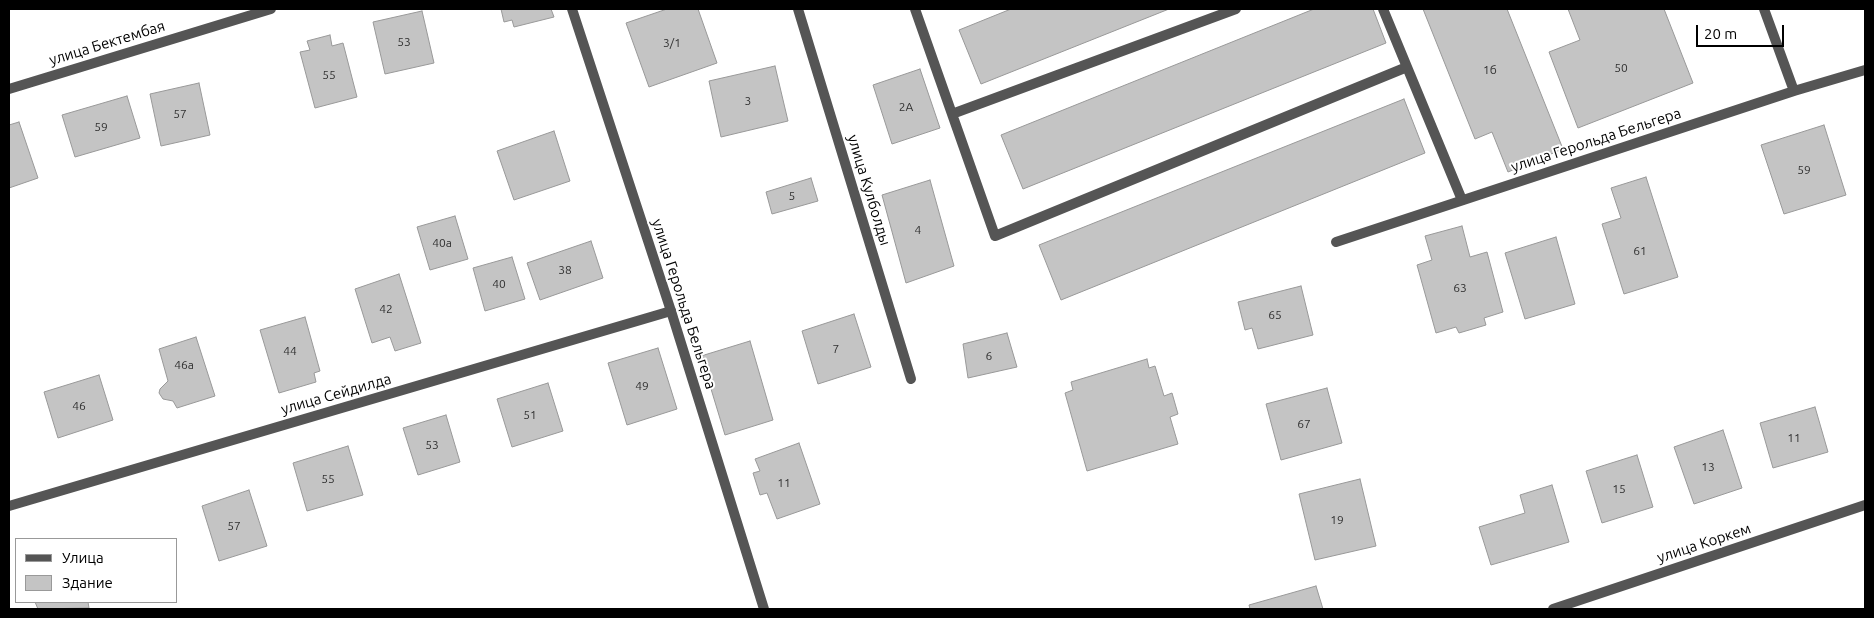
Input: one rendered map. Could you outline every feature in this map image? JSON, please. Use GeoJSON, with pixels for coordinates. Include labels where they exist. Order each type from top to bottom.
{"type":"FeatureCollection","features":[{"type":"Feature","properties":{"kind":"street","name":"улица Бектембая"},"geometry":{"type":"LineString","coordinates":[[9,89],[271,9]]}},
{"type":"Feature","properties":{"kind":"street","name":"улица Герольда Бельгера"},"geometry":{"type":"LineString","coordinates":[[572,9],[671,311],[764,609]]}},
{"type":"Feature","properties":{"kind":"street","name":"улица Кулболды"},"geometry":{"type":"LineString","coordinates":[[798,9],[911,379]]}},
{"type":"Feature","properties":{"kind":"street"},"geometry":{"type":"LineString","coordinates":[[915,9],[995,236],[1407,66]]}},
{"type":"Feature","properties":{"kind":"street"},"geometry":{"type":"LineString","coordinates":[[952,114],[1236,9]]}},
{"type":"Feature","properties":{"kind":"street"},"geometry":{"type":"LineString","coordinates":[[1383,9],[1462,200]]}},
{"type":"Feature","properties":{"kind":"street"},"geometry":{"type":"LineString","coordinates":[[1764,9],[1794,91]]}},
{"type":"Feature","properties":{"kind":"street","name":"улица Герольда Бельгера"},"geometry":{"type":"LineString","coordinates":[[1336,242],[1794,91],[1865,70]]}},
{"type":"Feature","properties":{"kind":"street","name":"улица Сейдилда"},"geometry":{"type":"LineString","coordinates":[[9,506],[671,311]]}},
{"type":"Feature","properties":{"kind":"street","name":"улица Коркем"},"geometry":{"type":"LineString","coordinates":[[1553,609],[1865,505]]}},
{"type":"Feature","properties":{"kind":"building"},"geometry":{"type":"Polygon","coordinates":[[[501,9],[551,9],[554,17],[514,27],[512,20],[504,22],[501,9]]]}},
{"type":"Feature","properties":{"kind":"building"},"geometry":{"type":"Polygon","coordinates":[[[667,9],[698,9],[717,63],[649,87],[626,23],[667,9]]]}},
{"type":"Feature","properties":{"kind":"building"},"geometry":{"type":"Polygon","coordinates":[[[1011,9],[1169,9],[981,84],[959,30],[1011,9]]]}},
{"type":"Feature","properties":{"kind":"building"},"geometry":{"type":"Polygon","coordinates":[[[1314,9],[1373,9],[1386,43],[1023,189],[1001,135],[1314,9]]]}},
{"type":"Feature","properties":{"kind":"building"},"geometry":{"type":"Polygon","coordinates":[[[1423,9],[1507,9],[1563,149],[1508,172],[1492,132],[1475,139],[1423,9]]]}},
{"type":"Feature","properties":{"kind":"building"},"geometry":{"type":"Polygon","coordinates":[[[1568,9],[1664,9],[1693,83],[1578,128],[1549,52],[1580,40],[1568,9]]]}},
{"type":"Feature","properties":{"kind":"building"},"geometry":{"type":"Polygon","coordinates":[[[422,11],[434,63],[385,74],[373,22],[422,11]]]}},
{"type":"Feature","properties":{"kind":"building"},"geometry":{"type":"Polygon","coordinates":[[[330,35],[332,46],[343,43],[357,97],[315,108],[300,52],[310,50],[307,41],[330,35]]]}},
{"type":"Feature","properties":{"kind":"building"},"geometry":{"type":"Polygon","coordinates":[[[775,66],[788,121],[721,137],[709,81],[775,66]]]}},
{"type":"Feature","properties":{"kind":"building"},"geometry":{"type":"Polygon","coordinates":[[[920,69],[940,128],[892,144],[873,85],[920,69]]]}},
{"type":"Feature","properties":{"kind":"building"},"geometry":{"type":"Polygon","coordinates":[[[199,83],[210,135],[161,146],[150,94],[199,83]]]}},
{"type":"Feature","properties":{"kind":"building"},"geometry":{"type":"Polygon","coordinates":[[[127,96],[140,138],[75,157],[62,115],[127,96]]]}},
{"type":"Feature","properties":{"kind":"building"},"geometry":{"type":"Polygon","coordinates":[[[1404,99],[1425,153],[1061,300],[1039,245],[1404,99]]]}},
{"type":"Feature","properties":{"kind":"building"},"geometry":{"type":"Polygon","coordinates":[[[19,122],[38,178],[9,188],[9,125],[19,122]]]}},
{"type":"Feature","properties":{"kind":"building"},"geometry":{"type":"Polygon","coordinates":[[[1824,125],[1846,195],[1784,214],[1761,145],[1824,125]]]}},
{"type":"Feature","properties":{"kind":"building"},"geometry":{"type":"Polygon","coordinates":[[[554,131],[570,181],[514,200],[497,151],[554,131]]]}},
{"type":"Feature","properties":{"kind":"building"},"geometry":{"type":"Polygon","coordinates":[[[1646,177],[1678,277],[1624,294],[1602,224],[1621,218],[1611,188],[1646,177]]]}},
{"type":"Feature","properties":{"kind":"building"},"geometry":{"type":"Polygon","coordinates":[[[811,178],[818,201],[772,214],[766,192],[811,178]]]}},
{"type":"Feature","properties":{"kind":"building"},"geometry":{"type":"Polygon","coordinates":[[[930,180],[954,266],[906,283],[882,195],[930,180]]]}},
{"type":"Feature","properties":{"kind":"building"},"geometry":{"type":"Polygon","coordinates":[[[455,216],[468,259],[430,270],[417,227],[455,216]]]}},
{"type":"Feature","properties":{"kind":"building"},"geometry":{"type":"Polygon","coordinates":[[[1462,226],[1470,257],[1487,252],[1503,312],[1484,318],[1486,325],[1459,333],[1456,327],[1436,333],[1417,265],[1432,260],[1425,236],[1462,226]]]}},
{"type":"Feature","properties":{"kind":"building"},"geometry":{"type":"Polygon","coordinates":[[[1556,237],[1575,304],[1525,319],[1505,253],[1556,237]]]}},
{"type":"Feature","properties":{"kind":"building"},"geometry":{"type":"Polygon","coordinates":[[[591,241],[603,278],[540,300],[527,263],[591,241]]]}},
{"type":"Feature","properties":{"kind":"building"},"geometry":{"type":"Polygon","coordinates":[[[512,257],[525,299],[485,311],[473,268],[512,257]]]}},
{"type":"Feature","properties":{"kind":"building"},"geometry":{"type":"Polygon","coordinates":[[[399,274],[421,343],[395,351],[390,337],[372,343],[355,289],[399,274]]]}},
{"type":"Feature","properties":{"kind":"building"},"geometry":{"type":"Polygon","coordinates":[[[1301,286],[1313,335],[1258,349],[1252,328],[1245,330],[1238,302],[1301,286]]]}},
{"type":"Feature","properties":{"kind":"building"},"geometry":{"type":"Polygon","coordinates":[[[854,314],[871,367],[818,384],[802,331],[854,314]]]}},
{"type":"Feature","properties":{"kind":"building"},"geometry":{"type":"Polygon","coordinates":[[[305,317],[320,371],[314,373],[316,382],[279,393],[260,330],[305,317]]]}},
{"type":"Feature","properties":{"kind":"building"},"geometry":{"type":"Polygon","coordinates":[[[1007,333],[1017,367],[968,378],[963,344],[1007,333]]]}},
{"type":"Feature","properties":{"kind":"building"},"geometry":{"type":"Polygon","coordinates":[[[196,337],[215,396],[177,408],[173,401],[163,399],[159,393],[160,389],[168,381],[159,349],[196,337]]]}},
{"type":"Feature","properties":{"kind":"building"},"geometry":{"type":"Polygon","coordinates":[[[750,341],[773,420],[725,435],[701,356],[750,341]]]}},
{"type":"Feature","properties":{"kind":"building"},"geometry":{"type":"Polygon","coordinates":[[[658,348],[677,409],[627,425],[608,363],[658,348]]]}},
{"type":"Feature","properties":{"kind":"building"},"geometry":{"type":"Polygon","coordinates":[[[1147,359],[1149,368],[1155,366],[1164,396],[1172,393],[1178,414],[1170,417],[1178,444],[1087,471],[1065,393],[1073,390],[1071,382],[1147,359]]]}},
{"type":"Feature","properties":{"kind":"building"},"geometry":{"type":"Polygon","coordinates":[[[99,375],[113,420],[58,438],[44,392],[99,375]]]}},
{"type":"Feature","properties":{"kind":"building"},"geometry":{"type":"Polygon","coordinates":[[[548,383],[563,431],[512,447],[497,399],[548,383]]]}},
{"type":"Feature","properties":{"kind":"building"},"geometry":{"type":"Polygon","coordinates":[[[1327,388],[1342,443],[1281,460],[1266,404],[1327,388]]]}},
{"type":"Feature","properties":{"kind":"building"},"geometry":{"type":"Polygon","coordinates":[[[1815,407],[1828,452],[1773,468],[1760,423],[1815,407]]]}},
{"type":"Feature","properties":{"kind":"building"},"geometry":{"type":"Polygon","coordinates":[[[446,415],[460,462],[418,475],[403,428],[446,415]]]}},
{"type":"Feature","properties":{"kind":"building"},"geometry":{"type":"Polygon","coordinates":[[[1723,430],[1742,488],[1694,504],[1674,447],[1723,430]]]}},
{"type":"Feature","properties":{"kind":"building"},"geometry":{"type":"Polygon","coordinates":[[[799,443],[820,504],[777,519],[767,493],[760,495],[753,473],[760,471],[755,459],[799,443]]]}},
{"type":"Feature","properties":{"kind":"building"},"geometry":{"type":"Polygon","coordinates":[[[348,446],[363,495],[307,511],[293,463],[348,446]]]}},
{"type":"Feature","properties":{"kind":"building"},"geometry":{"type":"Polygon","coordinates":[[[1637,455],[1653,507],[1602,523],[1586,471],[1637,455]]]}},
{"type":"Feature","properties":{"kind":"building"},"geometry":{"type":"Polygon","coordinates":[[[1360,479],[1376,546],[1315,560],[1299,494],[1360,479]]]}},
{"type":"Feature","properties":{"kind":"building"},"geometry":{"type":"Polygon","coordinates":[[[1552,485],[1569,542],[1491,565],[1479,527],[1525,513],[1520,495],[1552,485]]]}},
{"type":"Feature","properties":{"kind":"building"},"geometry":{"type":"Polygon","coordinates":[[[249,490],[267,546],[219,561],[202,506],[249,490]]]}},
{"type":"Feature","properties":{"kind":"building"},"geometry":{"type":"Polygon","coordinates":[[[1316,586],[1323,609],[1250,609],[1249,605],[1316,586]]]}},
{"type":"Feature","properties":{"kind":"building"},"geometry":{"type":"Polygon","coordinates":[[[35,603],[88,603],[89,608],[38,609],[35,603]]]}}]}
